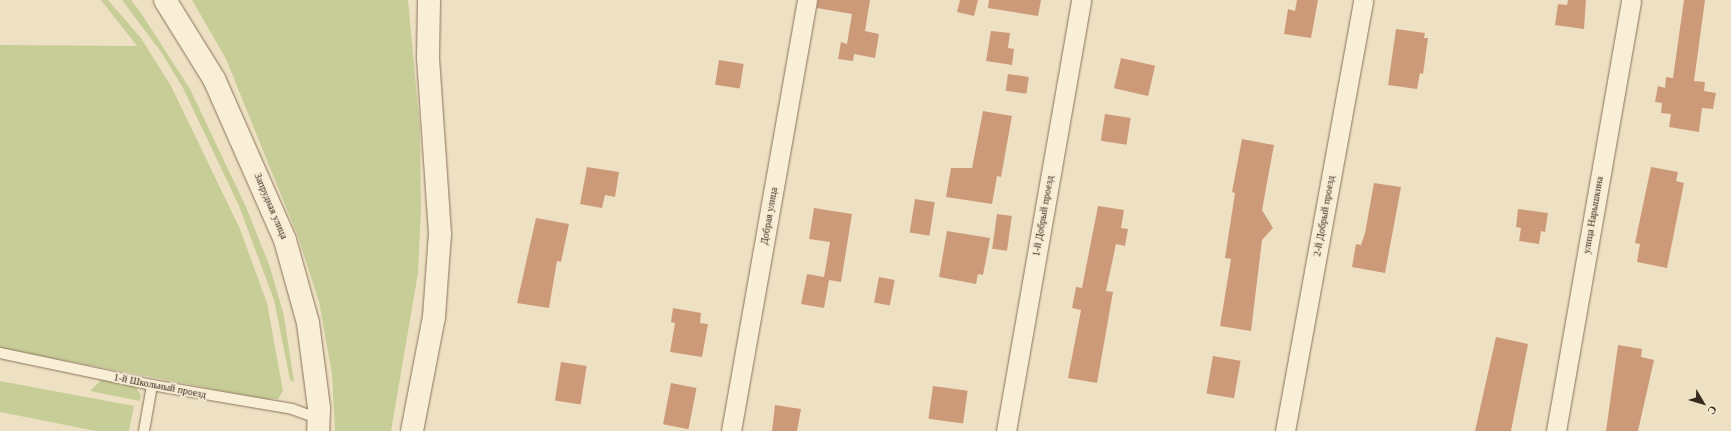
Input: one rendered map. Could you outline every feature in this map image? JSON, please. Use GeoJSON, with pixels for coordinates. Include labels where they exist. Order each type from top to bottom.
{"type":"FeatureCollection","features":[{"type":"Feature","properties":{"kind":"main road","name":"Запрудная улица"},"geometry":{"type":"LineString","coordinates":[[165,0],[214,79],[285,240],[308,323],[318,425]]}},
{"type":"Feature","properties":{"kind":"main road"},"geometry":{"type":"LineString","coordinates":[[412,431],[434,317],[440,234],[428,58],[429,0]]}},
{"type":"Feature","properties":{"kind":"street","name":"Добрая улица"},"geometry":{"type":"LineString","coordinates":[[731,431],[807,0]]}},
{"type":"Feature","properties":{"kind":"street","name":"1-й Добрый проезд"},"geometry":{"type":"LineString","coordinates":[[1006,431],[1081,0]]}},
{"type":"Feature","properties":{"kind":"street","name":"2-й Добрый проезд"},"geometry":{"type":"LineString","coordinates":[[1285,431],[1363,0]]}},
{"type":"Feature","properties":{"kind":"street","name":"улица Нарышкина"},"geometry":{"type":"LineString","coordinates":[[1556,431],[1631,0]]}},
{"type":"Feature","properties":{"kind":"lane","name":"1-й Школьный проезд"},"geometry":{"type":"LineString","coordinates":[[0,353],[152,385],[292,409],[318,425]]}},
{"type":"Feature","properties":{"kind":"lane"},"geometry":{"type":"LineString","coordinates":[[144,431],[152,385]]}},
{"type":"Feature","properties":{"kind":"green space"},"geometry":{"type":"Polygon","coordinates":[[[101,0],[108,0],[141,38],[171,86],[240,229],[267,303],[283,391],[278,399],[265,399],[0,348],[0,45],[137,46],[101,0]]]}},
{"type":"Feature","properties":{"kind":"green space"},"geometry":{"type":"Polygon","coordinates":[[[122,0],[131,0],[141,13],[190,89],[246,207],[270,267],[284,316],[294,382],[290,380],[274,300],[239,206],[183,88],[161,52],[122,0]]]}},
{"type":"Feature","properties":{"kind":"green space"},"geometry":{"type":"Polygon","coordinates":[[[192,0],[408,0],[420,129],[421,209],[418,273],[391,431],[335,431],[332,374],[319,302],[298,237],[226,59],[192,0]]]}},
{"type":"Feature","properties":{"kind":"green space"},"geometry":{"type":"Polygon","coordinates":[[[102,379],[135,386],[141,395],[140,401],[90,391],[102,379]]]}},
{"type":"Feature","properties":{"kind":"green space"},"geometry":{"type":"Polygon","coordinates":[[[0,381],[134,406],[129,431],[96,431],[0,412],[0,381]]]}},
{"type":"Feature","properties":{"kind":"building"},"geometry":{"type":"Polygon","coordinates":[[[818,0],[870,0],[865,31],[879,34],[875,58],[854,54],[853,61],[838,59],[841,42],[847,44],[852,14],[817,8],[818,0]]]}},
{"type":"Feature","properties":{"kind":"building"},"geometry":{"type":"Polygon","coordinates":[[[960,0],[978,0],[974,16],[957,12],[960,0]]]}},
{"type":"Feature","properties":{"kind":"building"},"geometry":{"type":"Polygon","coordinates":[[[989,0],[1041,0],[1038,16],[988,8],[989,0]]]}},
{"type":"Feature","properties":{"kind":"building"},"geometry":{"type":"Polygon","coordinates":[[[1297,0],[1318,0],[1311,38],[1284,34],[1288,9],[1295,11],[1297,0]]]}},
{"type":"Feature","properties":{"kind":"building"},"geometry":{"type":"Polygon","coordinates":[[[1568,0],[1586,0],[1584,29],[1555,25],[1558,4],[1567,5],[1568,0]]]}},
{"type":"Feature","properties":{"kind":"building"},"geometry":{"type":"Polygon","coordinates":[[[1684,0],[1705,0],[1694,81],[1705,82],[1704,91],[1716,93],[1713,109],[1702,108],[1699,132],[1669,127],[1671,114],[1661,113],[1662,103],[1655,102],[1658,86],[1665,88],[1666,77],[1673,78],[1684,0]]]}},
{"type":"Feature","properties":{"kind":"building"},"geometry":{"type":"Polygon","coordinates":[[[1396,29],[1425,33],[1424,38],[1428,38],[1423,74],[1420,73],[1417,89],[1388,85],[1396,29]]]}},
{"type":"Feature","properties":{"kind":"building"},"geometry":{"type":"Polygon","coordinates":[[[991,31],[1010,33],[1008,48],[1014,49],[1012,65],[986,61],[991,31]]]}},
{"type":"Feature","properties":{"kind":"building"},"geometry":{"type":"Polygon","coordinates":[[[1121,58],[1155,66],[1148,96],[1114,88],[1121,58]]]}},
{"type":"Feature","properties":{"kind":"building"},"geometry":{"type":"Polygon","coordinates":[[[719,60],[744,64],[740,89],[715,85],[719,60]]]}},
{"type":"Feature","properties":{"kind":"building"},"geometry":{"type":"Polygon","coordinates":[[[1008,74],[1029,77],[1026,94],[1006,91],[1008,74]]]}},
{"type":"Feature","properties":{"kind":"building"},"geometry":{"type":"Polygon","coordinates":[[[983,111],[1012,116],[1001,177],[997,176],[992,204],[946,197],[951,168],[972,168],[983,111]]]}},
{"type":"Feature","properties":{"kind":"building"},"geometry":{"type":"Polygon","coordinates":[[[1105,114],[1131,118],[1126,145],[1101,141],[1105,114]]]}},
{"type":"Feature","properties":{"kind":"building"},"geometry":{"type":"Polygon","coordinates":[[[1242,139],[1274,145],[1262,210],[1273,228],[1262,240],[1251,331],[1220,326],[1231,259],[1225,258],[1235,193],[1232,192],[1242,139]]]}},
{"type":"Feature","properties":{"kind":"building"},"geometry":{"type":"Polygon","coordinates":[[[587,167],[619,172],[615,197],[605,195],[602,208],[580,204],[587,167]]]}},
{"type":"Feature","properties":{"kind":"building"},"geometry":{"type":"Polygon","coordinates":[[[1651,167],[1678,172],[1676,181],[1684,183],[1667,268],[1637,262],[1640,244],[1635,243],[1651,167]]]}},
{"type":"Feature","properties":{"kind":"building"},"geometry":{"type":"Polygon","coordinates":[[[1374,183],[1401,187],[1385,273],[1352,267],[1356,244],[1361,245],[1365,233],[1374,183]]]}},
{"type":"Feature","properties":{"kind":"building"},"geometry":{"type":"Polygon","coordinates":[[[915,199],[935,202],[929,236],[910,233],[915,199]]]}},
{"type":"Feature","properties":{"kind":"building"},"geometry":{"type":"Polygon","coordinates":[[[1098,206],[1124,210],[1121,228],[1128,229],[1125,246],[1116,244],[1106,291],[1113,292],[1097,383],[1068,378],[1081,310],[1072,308],[1076,287],[1082,288],[1098,206]]]}},
{"type":"Feature","properties":{"kind":"building"},"geometry":{"type":"Polygon","coordinates":[[[814,208],[852,214],[841,282],[829,280],[824,308],[801,304],[807,274],[824,277],[830,242],[809,239],[814,208]]]}},
{"type":"Feature","properties":{"kind":"building"},"geometry":{"type":"Polygon","coordinates":[[[1518,209],[1548,213],[1545,232],[1541,231],[1539,244],[1519,241],[1521,228],[1516,227],[1518,209]]]}},
{"type":"Feature","properties":{"kind":"building"},"geometry":{"type":"Polygon","coordinates":[[[997,214],[1012,216],[1007,251],[992,249],[997,214]]]}},
{"type":"Feature","properties":{"kind":"building"},"geometry":{"type":"Polygon","coordinates":[[[536,218],[569,224],[561,262],[557,261],[549,308],[517,303],[536,218]]]}},
{"type":"Feature","properties":{"kind":"building"},"geometry":{"type":"Polygon","coordinates":[[[947,231],[990,238],[983,275],[978,274],[976,284],[939,277],[947,231]]]}},
{"type":"Feature","properties":{"kind":"building"},"geometry":{"type":"Polygon","coordinates":[[[879,277],[895,280],[890,306],[874,303],[879,277]]]}},
{"type":"Feature","properties":{"kind":"building"},"geometry":{"type":"Polygon","coordinates":[[[673,308],[701,313],[700,323],[708,324],[702,357],[670,352],[675,323],[671,322],[673,308]]]}},
{"type":"Feature","properties":{"kind":"building"},"geometry":{"type":"Polygon","coordinates":[[[1496,337],[1528,344],[1511,431],[1475,431],[1496,337]]]}},
{"type":"Feature","properties":{"kind":"building"},"geometry":{"type":"Polygon","coordinates":[[[1618,345],[1642,349],[1641,357],[1654,360],[1638,431],[1606,431],[1618,345]]]}},
{"type":"Feature","properties":{"kind":"building"},"geometry":{"type":"Polygon","coordinates":[[[1213,356],[1241,361],[1234,398],[1206,393],[1213,356]]]}},
{"type":"Feature","properties":{"kind":"building"},"geometry":{"type":"Polygon","coordinates":[[[561,362],[587,366],[581,405],[555,401],[561,362]]]}},
{"type":"Feature","properties":{"kind":"building"},"geometry":{"type":"Polygon","coordinates":[[[671,383],[697,388],[689,429],[663,424],[671,383]]]}},
{"type":"Feature","properties":{"kind":"building"},"geometry":{"type":"Polygon","coordinates":[[[933,386],[968,391],[963,424],[928,419],[933,386]]]}},
{"type":"Feature","properties":{"kind":"building"},"geometry":{"type":"Polygon","coordinates":[[[775,405],[801,409],[797,431],[772,431],[775,405]]]}}]}
